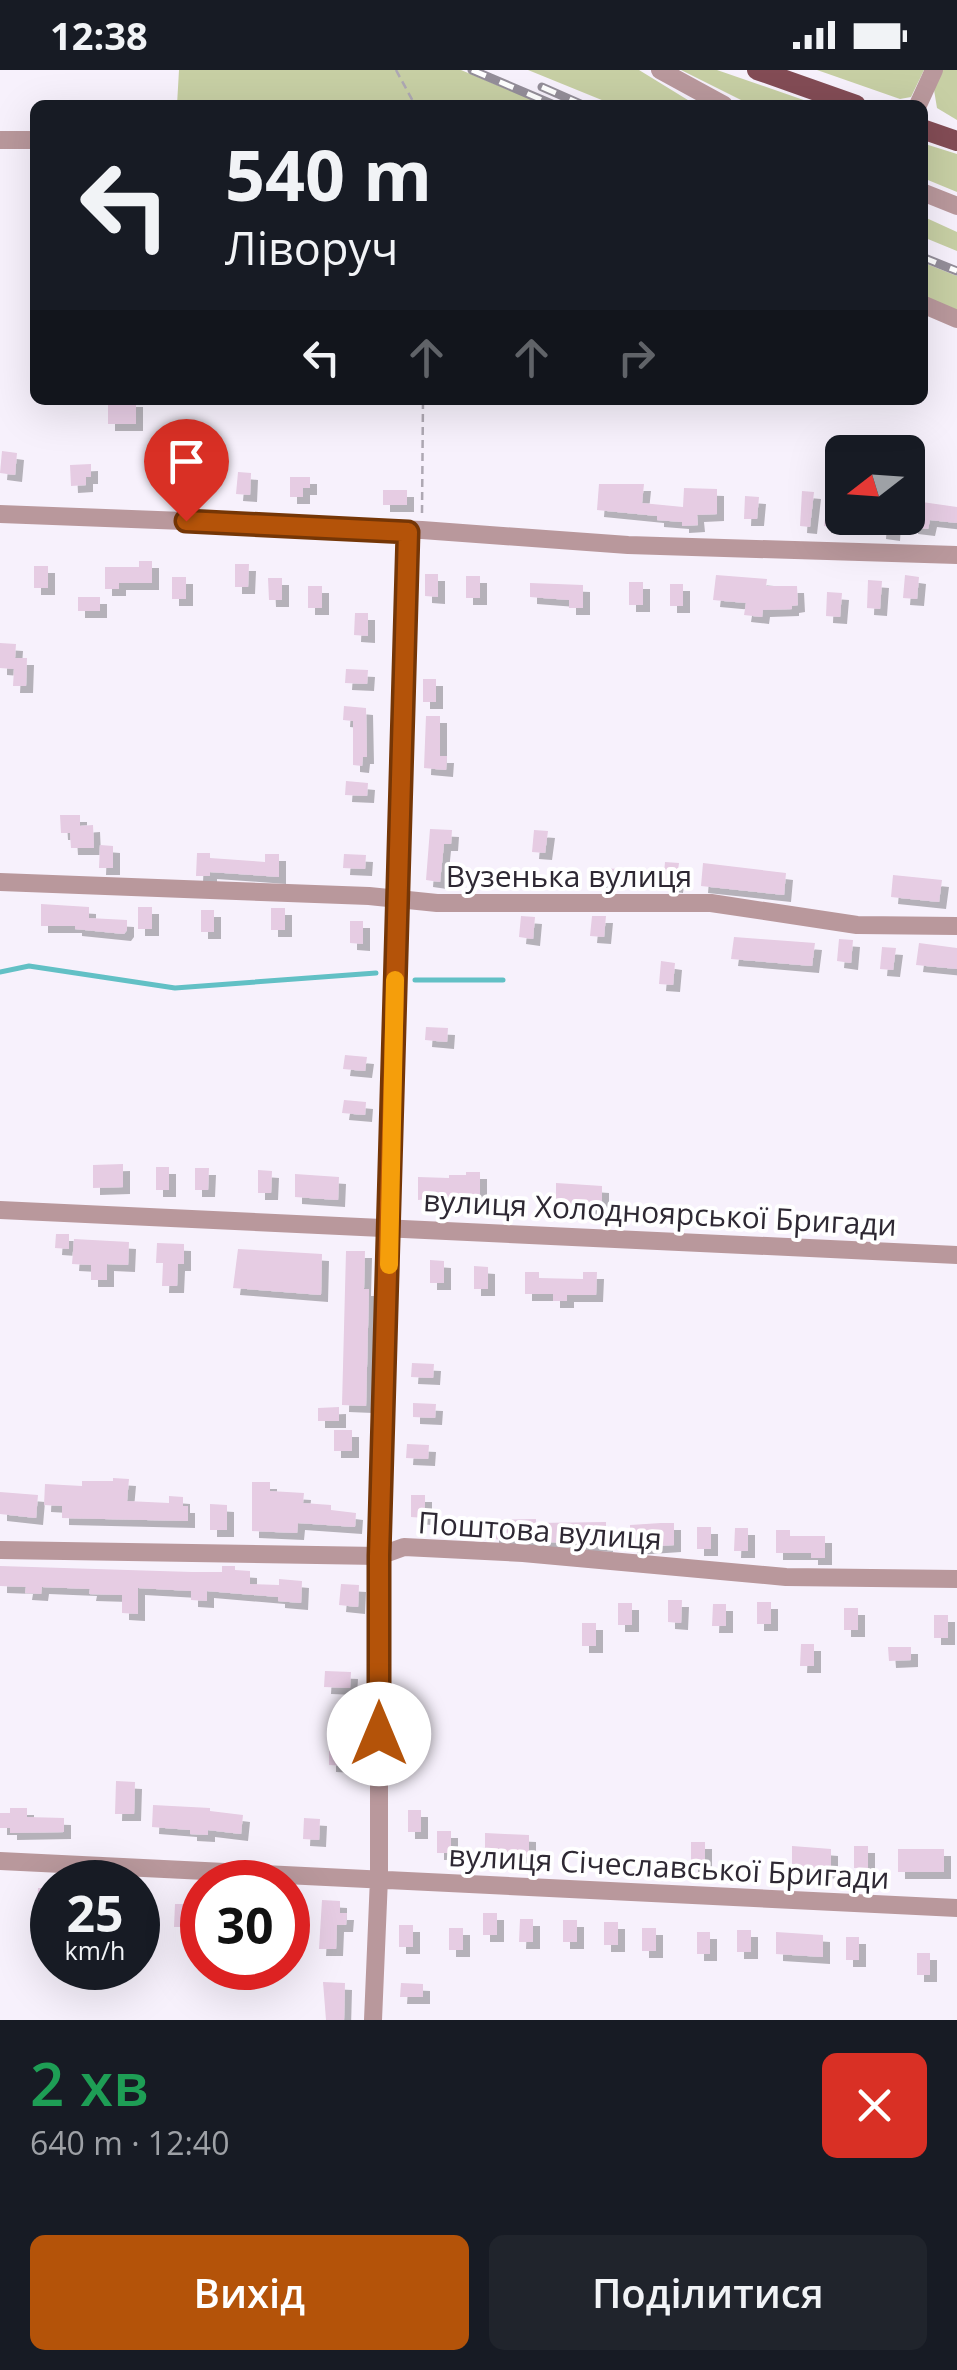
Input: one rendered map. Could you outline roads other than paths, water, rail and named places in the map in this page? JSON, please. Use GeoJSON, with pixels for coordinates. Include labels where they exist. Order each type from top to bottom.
{"type":"FeatureCollection","features":[{"type":"Feature","properties":{"kind":"main road"},"geometry":{"type":"LineString","coordinates":[[756,70],[842,100]]}},
{"type":"Feature","properties":{"kind":"main road"},"geometry":{"type":"LineString","coordinates":[[928,130],[957,141]]}},
{"type":"Feature","properties":{"kind":"street"},"geometry":{"type":"LineString","coordinates":[[660,70],[715,100]]}},
{"type":"Feature","properties":{"kind":"street"},"geometry":{"type":"LineString","coordinates":[[920,100],[934,70]]}},
{"type":"Feature","properties":{"kind":"street"},"geometry":{"type":"LineString","coordinates":[[0,140],[30,140]]}},
{"type":"Feature","properties":{"kind":"street"},"geometry":{"type":"LineString","coordinates":[[928,194],[957,206]]}},
{"type":"Feature","properties":{"kind":"street"},"geometry":{"type":"LineString","coordinates":[[928,307],[957,319]]}},
{"type":"Feature","properties":{"kind":"street"},"geometry":{"type":"LineString","coordinates":[[0,514],[415,531],[628,545],[957,555]]}},
{"type":"Feature","properties":{"kind":"street"},"geometry":{"type":"LineString","coordinates":[[373,2020],[379,1878],[379,1556],[398,900],[415,531]]}},
{"type":"Feature","properties":{"kind":"street","name":"Вузенька вулиця"},"geometry":{"type":"LineString","coordinates":[[0,882],[398,900],[712,903],[857,925],[957,926]]}},
{"type":"Feature","properties":{"kind":"street","name":"вулиця Холодноярської Бригади"},"geometry":{"type":"LineString","coordinates":[[0,1210],[957,1255]]}},
{"type":"Feature","properties":{"kind":"street","name":"Поштова вулиця"},"geometry":{"type":"LineString","coordinates":[[0,1550],[379,1556],[404,1548],[523,1553],[786,1577],[957,1579]]}},
{"type":"Feature","properties":{"kind":"street","name":"вулиця Січеславської Бригади"},"geometry":{"type":"LineString","coordinates":[[0,1861],[957,1908]]}},
{"type":"Feature","properties":{"kind":"waterway"},"geometry":{"type":"LineString","coordinates":[[0,972],[29,966],[175,988],[376,973]]}},
{"type":"Feature","properties":{"kind":"waterway"},"geometry":{"type":"LineString","coordinates":[[415,980],[503,980]]}},
{"type":"Feature","properties":{"kind":"railway"},"geometry":{"type":"LineString","coordinates":[[472,70],[542,100]]}},
{"type":"Feature","properties":{"kind":"railway"},"geometry":{"type":"LineString","coordinates":[[542,87],[572,100]]}},
{"type":"Feature","properties":{"kind":"railway"},"geometry":{"type":"LineString","coordinates":[[928,259],[957,271]]}}]}
